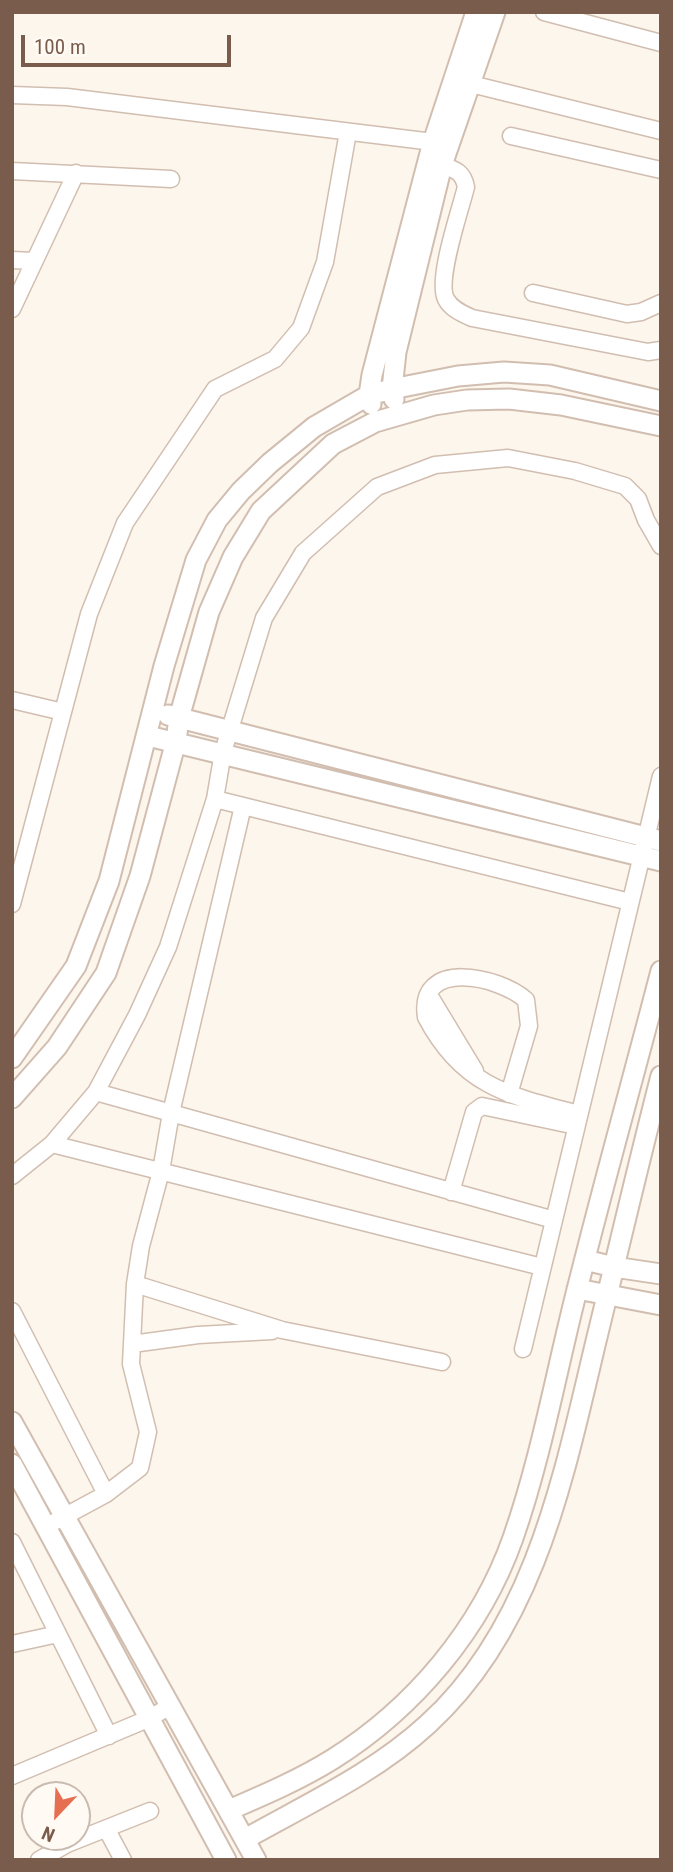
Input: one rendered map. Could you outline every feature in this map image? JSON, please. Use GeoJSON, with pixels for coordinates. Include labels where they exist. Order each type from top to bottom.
{"type":"FeatureCollection","features":[{"type":"Feature","properties":{"kind":"street"},"geometry":{"type":"LineString","coordinates":[[375,422],[369,395],[433,142],[476,12]]}},
{"type":"Feature","properties":{"kind":"street"},"geometry":{"type":"LineString","coordinates":[[398,415],[392,389],[396,352],[442,165],[495,12]]}},
{"type":"Feature","properties":{"kind":"street"},"geometry":{"type":"LineString","coordinates":[[544,12],[661,43]]}},
{"type":"Feature","properties":{"kind":"street"},"geometry":{"type":"LineString","coordinates":[[471,84],[661,131]]}},
{"type":"Feature","properties":{"kind":"street"},"geometry":{"type":"LineString","coordinates":[[12,95],[67,97],[433,142]]}},
{"type":"Feature","properties":{"kind":"street"},"geometry":{"type":"LineString","coordinates":[[12,904],[89,614],[125,523],[215,389],[275,359],[301,328],[325,262],[348,132]]}},
{"type":"Feature","properties":{"kind":"street"},"geometry":{"type":"LineString","coordinates":[[511,136],[661,170]]}},
{"type":"Feature","properties":{"kind":"street"},"geometry":{"type":"LineString","coordinates":[[442,165],[460,172],[466,187],[442,279],[446,299],[459,313],[472,318],[648,352],[661,350]]}},
{"type":"Feature","properties":{"kind":"street"},"geometry":{"type":"LineString","coordinates":[[12,171],[171,179]]}},
{"type":"Feature","properties":{"kind":"street"},"geometry":{"type":"LineString","coordinates":[[12,309],[76,173]]}},
{"type":"Feature","properties":{"kind":"street"},"geometry":{"type":"LineString","coordinates":[[12,260],[34,261]]}},
{"type":"Feature","properties":{"kind":"street"},"geometry":{"type":"LineString","coordinates":[[533,293],[627,314],[641,312],[661,303]]}},
{"type":"Feature","properties":{"kind":"street"},"geometry":{"type":"LineString","coordinates":[[12,1058],[76,966],[109,881],[164,666],[196,560],[218,520],[241,491],[270,463],[314,428],[369,395],[392,389],[457,376],[504,372],[550,375],[661,401]]}},
{"type":"Feature","properties":{"kind":"street"},"geometry":{"type":"LineString","coordinates":[[12,1098],[58,1047],[106,972],[139,876],[209,612],[233,557],[261,511],[333,444],[375,422],[435,405],[467,400],[509,399],[561,405],[661,426]]}},
{"type":"Feature","properties":{"kind":"street"},"geometry":{"type":"LineString","coordinates":[[12,1176],[52,1143],[96,1092],[168,947],[215,799],[223,752],[264,618],[303,553],[377,487],[435,465],[508,458],[575,471],[625,486],[638,499],[661,546]]}},
{"type":"Feature","properties":{"kind":"street"},"geometry":{"type":"LineString","coordinates":[[12,700],[63,712]]}},
{"type":"Feature","properties":{"kind":"street"},"geometry":{"type":"LineString","coordinates":[[153,711],[649,845],[661,862]]}},
{"type":"Feature","properties":{"kind":"street"},"geometry":{"type":"LineString","coordinates":[[148,736],[649,845]]}},
{"type":"Feature","properties":{"kind":"street"},"geometry":{"type":"LineString","coordinates":[[523,1349],[630,902],[649,845],[661,776]]}},
{"type":"Feature","properties":{"kind":"street"},"geometry":{"type":"LineString","coordinates":[[215,799],[630,902]]}},
{"type":"Feature","properties":{"kind":"street"},"geometry":{"type":"LineString","coordinates":[[44,1526],[106,1494],[140,1468],[148,1432],[131,1364],[135,1284],[141,1246],[161,1171],[243,806]]}},
{"type":"Feature","properties":{"kind":"street"},"geometry":{"type":"LineString","coordinates":[[229,1810],[333,1759],[392,1714],[438,1668],[471,1626],[489,1594],[513,1539],[535,1466],[577,1289],[661,971]]}},
{"type":"Feature","properties":{"kind":"street"},"geometry":{"type":"LineString","coordinates":[[509,1094],[528,1026],[526,1000],[504,986],[472,977],[444,980],[434,986],[429,995],[480,1080],[517,1098],[578,1120]]}},
{"type":"Feature","properties":{"kind":"street"},"geometry":{"type":"LineString","coordinates":[[245,1839],[376,1766],[429,1724],[474,1673],[501,1630],[546,1532],[661,1076]]}},
{"type":"Feature","properties":{"kind":"street"},"geometry":{"type":"LineString","coordinates":[[96,1092],[554,1220]]}},
{"type":"Feature","properties":{"kind":"street"},"geometry":{"type":"LineString","coordinates":[[451,1192],[474,1112],[482,1106],[578,1120]]}},
{"type":"Feature","properties":{"kind":"street"},"geometry":{"type":"LineString","coordinates":[[52,1143],[542,1267]]}},
{"type":"Feature","properties":{"kind":"street"},"geometry":{"type":"LineString","coordinates":[[585,1260],[661,1274]]}},
{"type":"Feature","properties":{"kind":"street"},"geometry":{"type":"LineString","coordinates":[[135,1284],[282,1330],[442,1362]]}},
{"type":"Feature","properties":{"kind":"street"},"geometry":{"type":"LineString","coordinates":[[577,1289],[661,1305]]}},
{"type":"Feature","properties":{"kind":"street"},"geometry":{"type":"LineString","coordinates":[[12,1311],[106,1494]]}},
{"type":"Feature","properties":{"kind":"street"},"geometry":{"type":"LineString","coordinates":[[132,1344],[198,1335],[282,1330]]}},
{"type":"Feature","properties":{"kind":"street"},"geometry":{"type":"LineString","coordinates":[[12,1422],[256,1860]]}},
{"type":"Feature","properties":{"kind":"street"},"geometry":{"type":"LineString","coordinates":[[12,1464],[226,1860]]}},
{"type":"Feature","properties":{"kind":"street"},"geometry":{"type":"LineString","coordinates":[[12,1542],[109,1737]]}},
{"type":"Feature","properties":{"kind":"street"},"geometry":{"type":"LineString","coordinates":[[12,1644],[58,1634]]}},
{"type":"Feature","properties":{"kind":"street"},"geometry":{"type":"LineString","coordinates":[[12,1776],[109,1737],[170,1706]]}},
{"type":"Feature","properties":{"kind":"street"},"geometry":{"type":"LineString","coordinates":[[39,1860],[67,1844],[150,1811]]}},
{"type":"Feature","properties":{"kind":"street"},"geometry":{"type":"LineString","coordinates":[[107,1830],[123,1860]]}}]}
